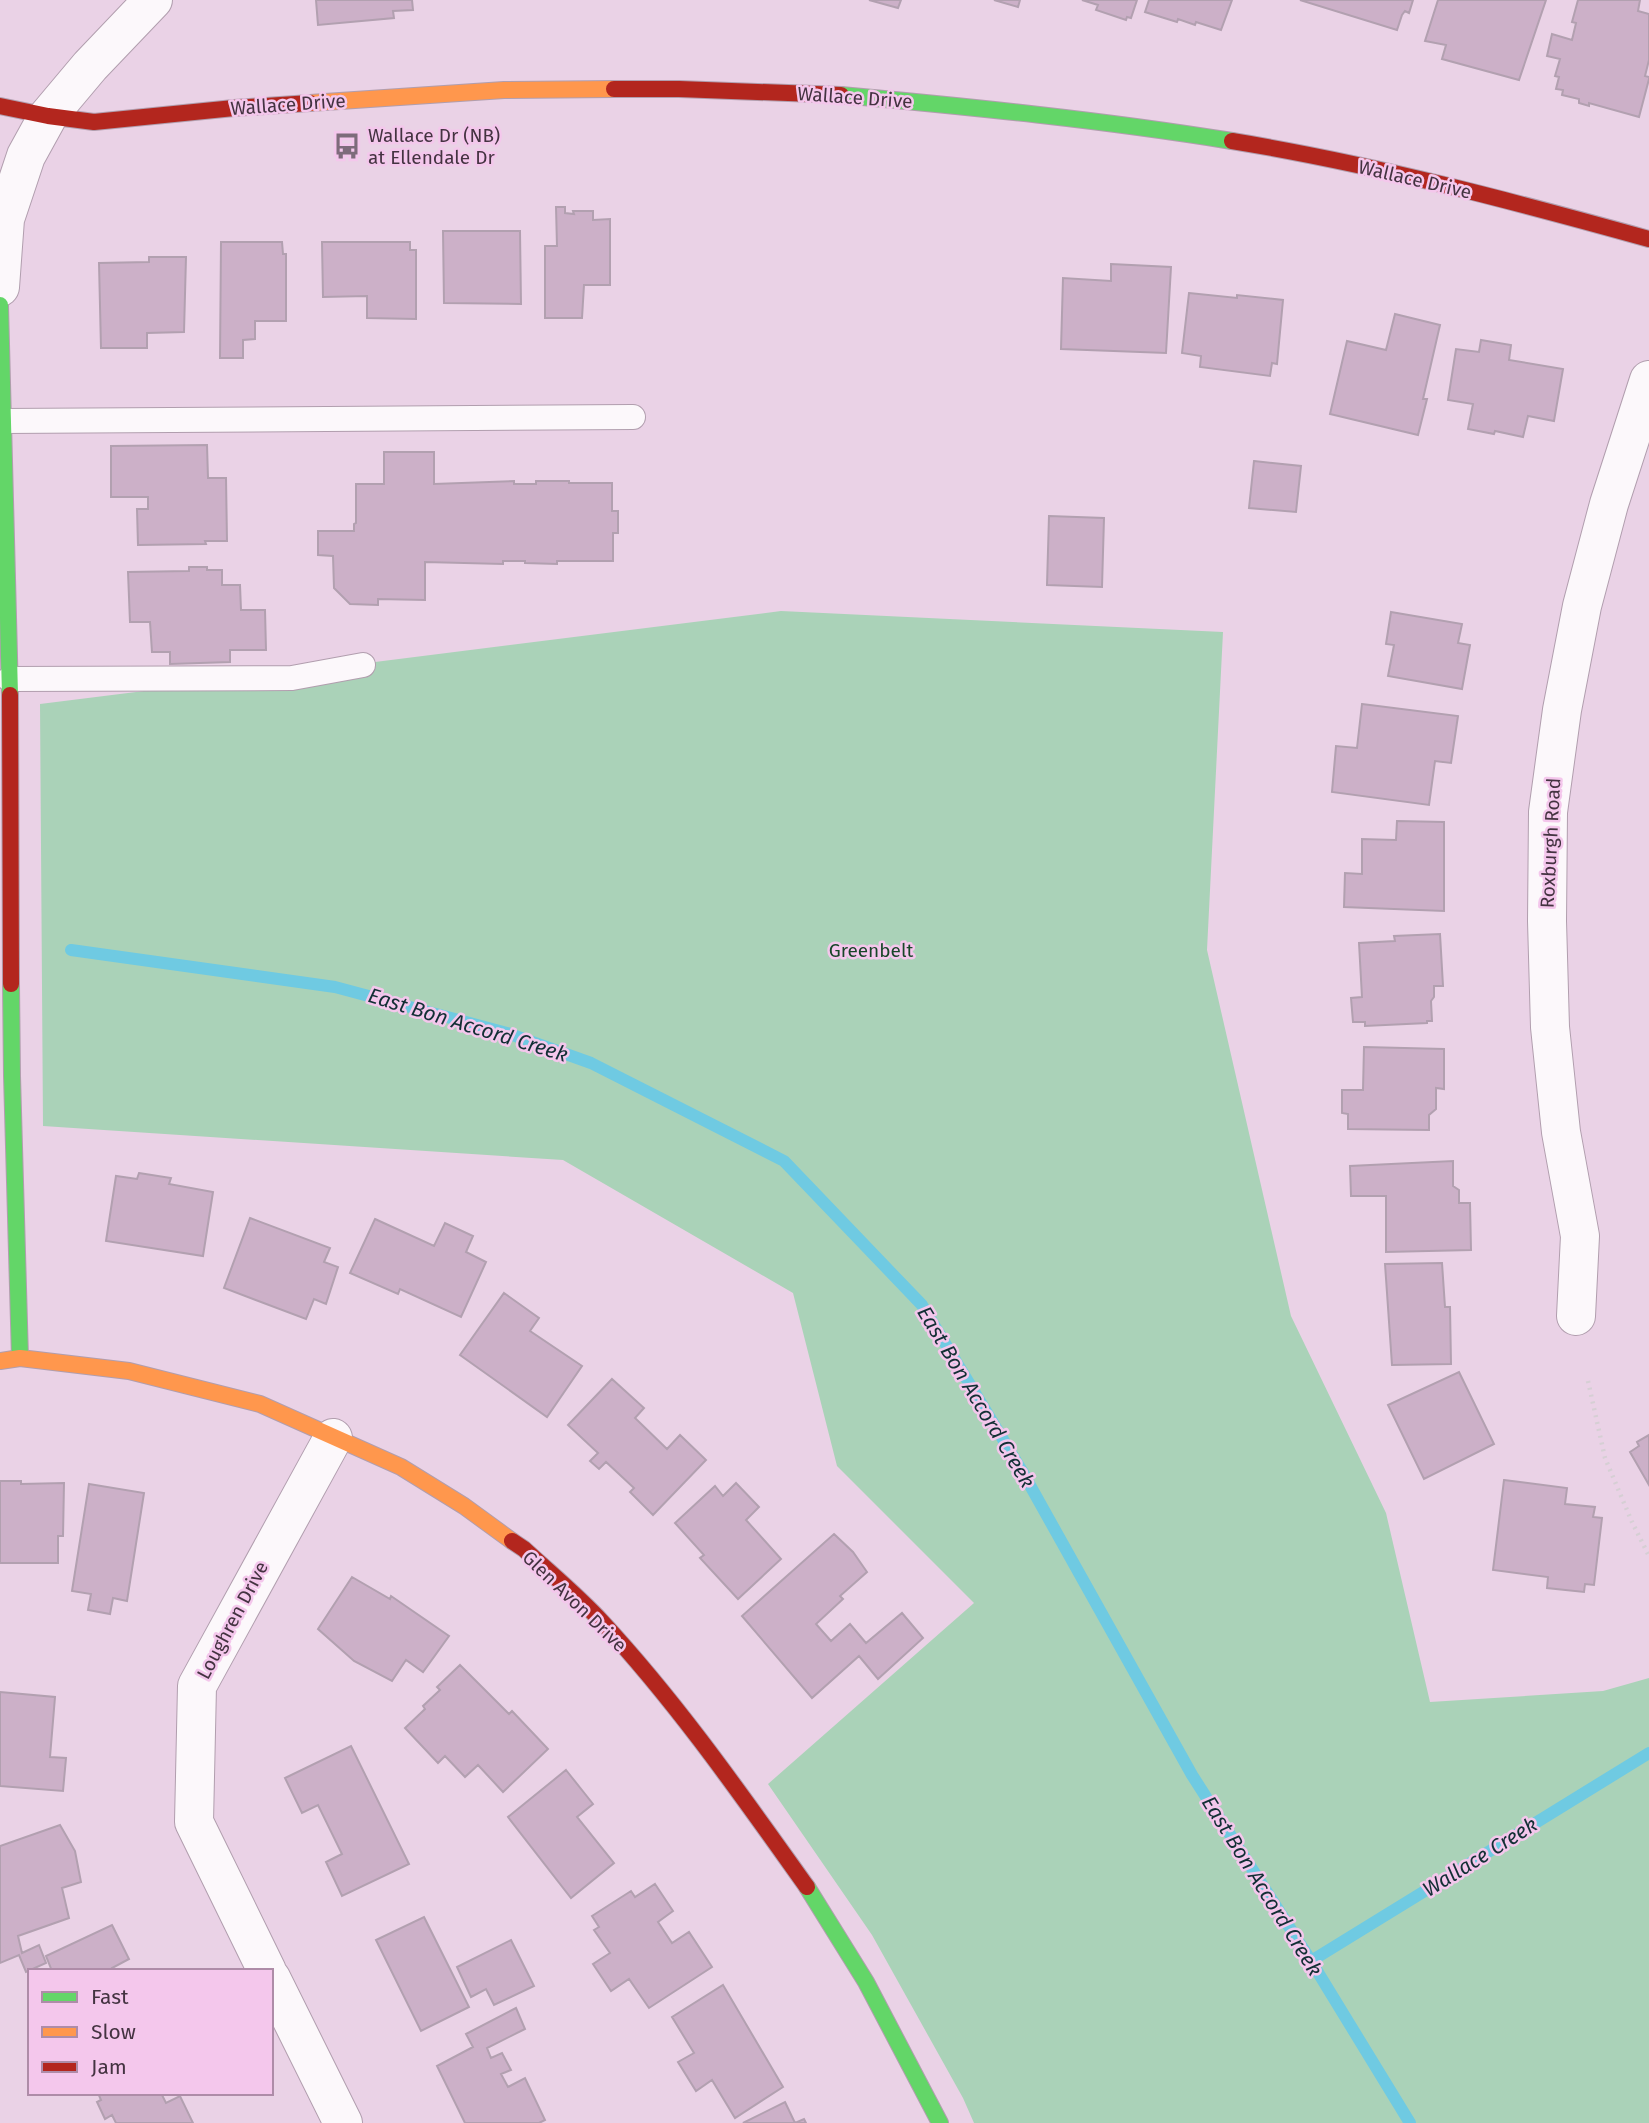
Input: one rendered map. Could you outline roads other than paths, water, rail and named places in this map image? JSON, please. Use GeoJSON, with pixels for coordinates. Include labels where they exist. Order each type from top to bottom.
{"type":"FeatureCollection","features":[{"type":"Feature","properties":{"kind":"street"},"geometry":{"type":"LineString","coordinates":[[0,287],[5,219],[23,163],[48,116],[90,66],[153,0]]}},
{"type":"Feature","properties":{"kind":"street","name":"Wallace Drive"},"geometry":{"type":"LineString","coordinates":[[0,106],[94,122],[234,108],[504,90],[679,89],[841,95],[1123,124],[1285,150],[1419,179],[1649,239]]}},
{"type":"Feature","properties":{"kind":"street"},"geometry":{"type":"LineString","coordinates":[[0,305],[9,679],[12,1076],[20,1358]]}},
{"type":"Feature","properties":{"kind":"street","name":"Roxburgh Road"},"geometry":{"type":"LineString","coordinates":[[1576,1316],[1580,1236],[1561,1132],[1550,1027],[1548,812],[1562,710],[1582,606],[1609,504],[1649,380]]}},
{"type":"Feature","properties":{"kind":"street","name":"Glen Avon Drive"},"geometry":{"type":"LineString","coordinates":[[0,1361],[20,1358],[129,1371],[260,1404],[401,1467],[464,1506],[524,1549],[600,1620],[652,1679],[811,1893],[866,1982],[940,2123]]}},
{"type":"Feature","properties":{"kind":"street","name":"Loughren Drive"},"geometry":{"type":"LineString","coordinates":[[267,1969],[194,1822],[197,1686],[333,1437]]}},
{"type":"Feature","properties":{"kind":"street"},"geometry":{"type":"LineString","coordinates":[[273,1982],[342,2123]]}},
{"type":"Feature","properties":{"kind":"lane"},"geometry":{"type":"LineString","coordinates":[[2,421],[633,418]]}},
{"type":"Feature","properties":{"kind":"lane"},"geometry":{"type":"LineString","coordinates":[[9,679],[292,678],[363,665]]}},
{"type":"Feature","properties":{"kind":"waterway","name":"East Bon Accord Creek"},"geometry":{"type":"LineString","coordinates":[[71,950],[335,987],[507,1033],[591,1063],[784,1161],[922,1305],[1022,1471],[1192,1775],[1311,1961],[1410,2123]]}},
{"type":"Feature","properties":{"kind":"waterway","name":"Wallace Creek"},"geometry":{"type":"LineString","coordinates":[[1311,1961],[1649,1753]]}},
{"type":"Feature","properties":{"kind":"place","name":"Wallace Dr (NB) at Ellendale Dr"},"geometry":{"type":"Point","coordinates":[347,146]}},
{"type":"Feature","properties":{"kind":"park label","name":"Greenbelt"},"geometry":{"type":"Point","coordinates":[871,950]}}]}
